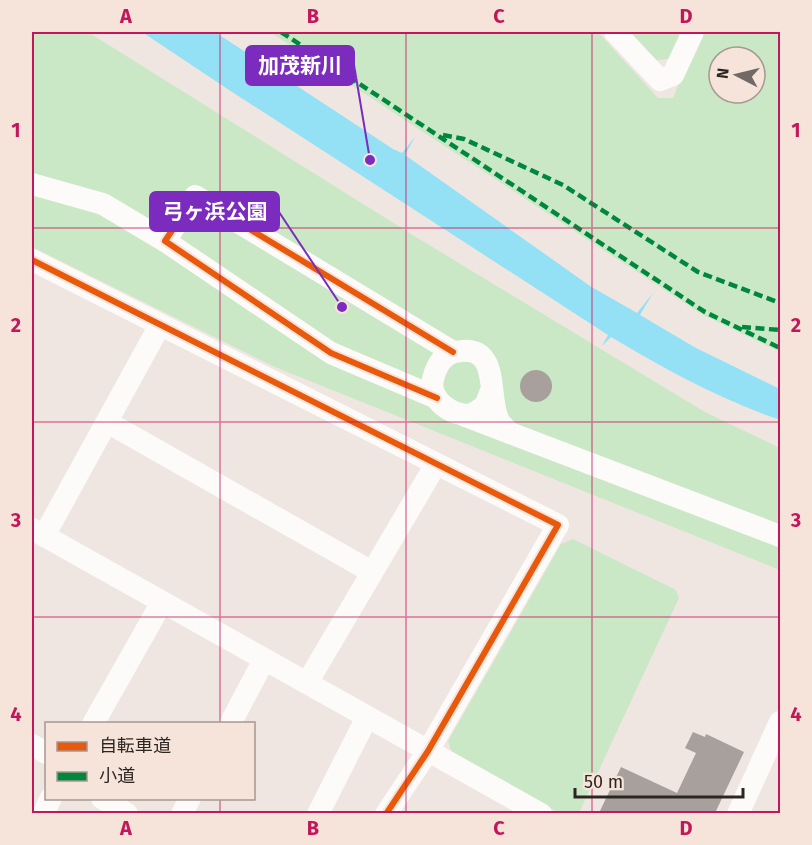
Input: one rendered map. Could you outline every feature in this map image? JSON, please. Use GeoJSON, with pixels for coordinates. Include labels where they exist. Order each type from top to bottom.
{"type":"FeatureCollection","features":[{"type":"Feature","properties":{"kind":"street"},"geometry":{"type":"LineString","coordinates":[[615,32],[660,80],[673,75],[693,32]]}},
{"type":"Feature","properties":{"kind":"street"},"geometry":{"type":"LineString","coordinates":[[32,184],[103,204],[165,241],[331,353],[436,398],[450,412],[780,536]]}},
{"type":"Feature","properties":{"kind":"street"},"geometry":{"type":"LineString","coordinates":[[165,241],[195,196],[453,352]]}},
{"type":"Feature","properties":{"kind":"street"},"geometry":{"type":"LineString","coordinates":[[34,268],[160,325],[558,525],[428,751],[386,813]]}},
{"type":"Feature","properties":{"kind":"street"},"geometry":{"type":"LineString","coordinates":[[160,325],[107,422],[38,533],[541,813]]}},
{"type":"Feature","properties":{"kind":"street"},"geometry":{"type":"LineString","coordinates":[[436,398],[432,382],[440,362],[453,352],[467,351],[481,357],[492,369],[492,388],[498,419],[510,433]]}},
{"type":"Feature","properties":{"kind":"street"},"geometry":{"type":"LineString","coordinates":[[463,416],[471,415],[485,406],[492,388]]}},
{"type":"Feature","properties":{"kind":"street"},"geometry":{"type":"LineString","coordinates":[[107,422],[372,572]]}},
{"type":"Feature","properties":{"kind":"street"},"geometry":{"type":"LineString","coordinates":[[307,683],[436,464]]}},
{"type":"Feature","properties":{"kind":"street"},"geometry":{"type":"LineString","coordinates":[[94,722],[162,602]]}},
{"type":"Feature","properties":{"kind":"street"},"geometry":{"type":"LineString","coordinates":[[231,722],[264,660]]}},
{"type":"Feature","properties":{"kind":"street"},"geometry":{"type":"LineString","coordinates":[[318,813],[367,717]]}},
{"type":"Feature","properties":{"kind":"street"},"geometry":{"type":"LineString","coordinates":[[738,813],[780,722]]}},
{"type":"Feature","properties":{"kind":"street"},"geometry":{"type":"LineString","coordinates":[[105,800],[127,813]]}},
{"type":"Feature","properties":{"kind":"green space"},"geometry":{"type":"Polygon","coordinates":[[[32,32],[88,32],[416,237],[705,412],[780,448],[780,570],[275,367],[32,247],[32,32]]]}},
{"type":"Feature","properties":{"kind":"green space"},"geometry":{"type":"Polygon","coordinates":[[[270,32],[598,32],[658,98],[673,98],[700,32],[780,32],[780,352],[703,315],[270,32]]]}},
{"type":"Feature","properties":{"kind":"green space"},"geometry":{"type":"Polygon","coordinates":[[[624,32],[685,32],[675,58],[652,61],[624,32]]]}},
{"type":"Feature","properties":{"kind":"green space"},"geometry":{"type":"Polygon","coordinates":[[[573,539],[676,590],[679,598],[579,813],[559,813],[452,753],[448,741],[561,544],[573,539]]]}},
{"type":"Feature","properties":{"kind":"water"},"geometry":{"type":"Polygon","coordinates":[[[142,32],[215,32],[393,149],[402,153],[415,137],[405,155],[590,286],[637,313],[653,293],[640,315],[696,348],[780,389],[780,420],[694,383],[611,337],[602,346],[608,335],[142,32]]]}},
{"type":"Feature","properties":{"kind":"building"},"geometry":{"type":"Polygon","coordinates":[[[536,370],[547,375],[552,386],[547,397],[536,402],[525,397],[520,386],[525,375],[536,370]]]}},
{"type":"Feature","properties":{"kind":"building"},"geometry":{"type":"Polygon","coordinates":[[[693,732],[705,737],[706,734],[744,752],[715,813],[599,813],[621,767],[677,793],[696,753],[685,748],[693,732]]]}},
{"type":"Feature","properties":{"kind":"marked path"},"geometry":{"type":"LineString","coordinates":[[281,32],[705,312],[780,348]]}},
{"type":"Feature","properties":{"kind":"marked path"},"geometry":{"type":"LineString","coordinates":[[443,135],[464,139],[563,185],[698,272],[780,303]]}},
{"type":"Feature","properties":{"kind":"marked path"},"geometry":{"type":"LineString","coordinates":[[742,327],[780,330]]}},
{"type":"Feature","properties":{"kind":"cycle path"},"geometry":{"type":"LineString","coordinates":[[437,398],[331,353],[165,241],[195,196],[453,352]]}},
{"type":"Feature","properties":{"kind":"cycle path"},"geometry":{"type":"LineString","coordinates":[[32,260],[558,525],[428,751],[386,814]]}},
{"type":"Feature","properties":{"kind":"place","name":"加茂新川"},"geometry":{"type":"Point","coordinates":[370,160]}},
{"type":"Feature","properties":{"kind":"place","name":"弓ヶ浜公園"},"geometry":{"type":"Point","coordinates":[342,307]}}]}
